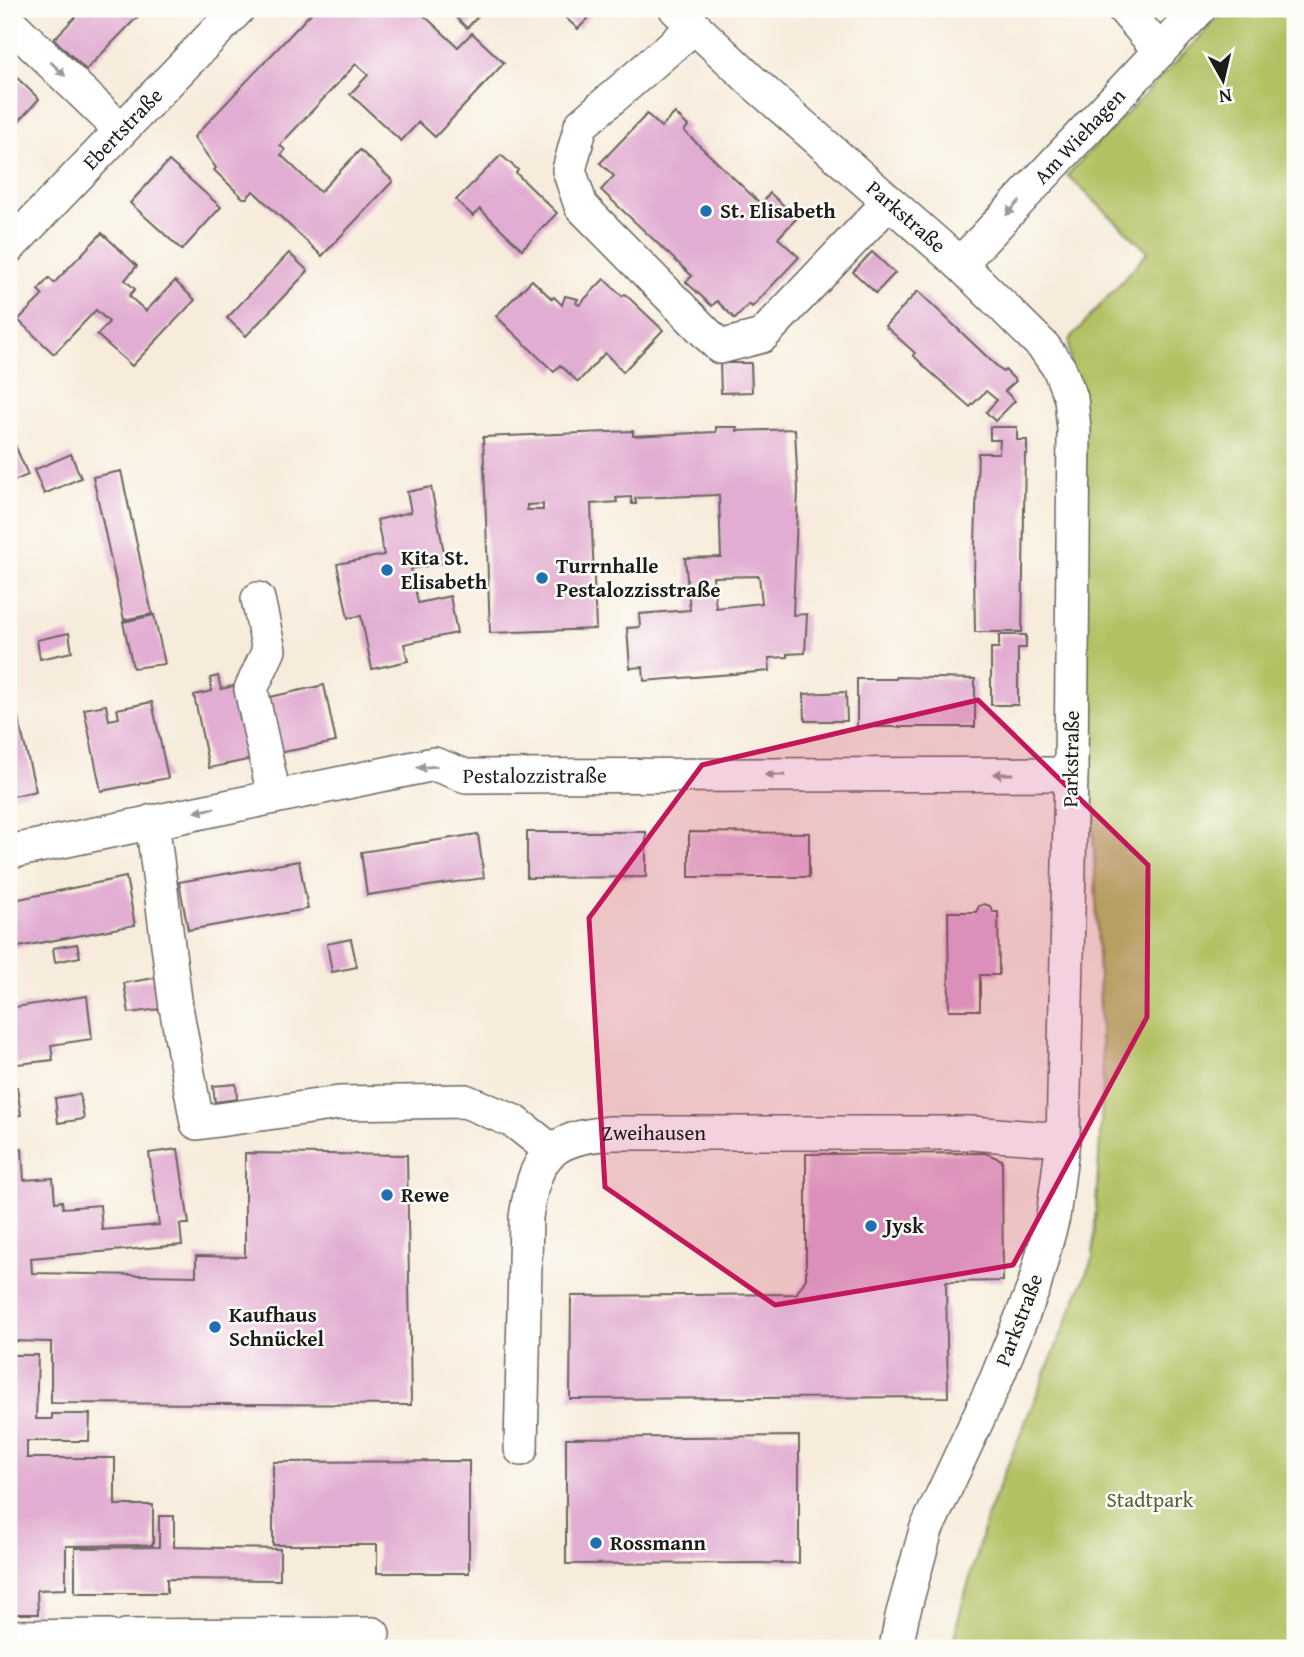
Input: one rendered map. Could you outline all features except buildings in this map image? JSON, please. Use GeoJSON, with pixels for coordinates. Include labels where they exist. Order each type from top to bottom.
{"type":"FeatureCollection","features":[{"type":"Feature","properties":{"kind":"street","name":"Ebertstraße"},"geometry":{"type":"LineString","coordinates":[[9,247],[238,9]]}},
{"type":"Feature","properties":{"kind":"street"},"geometry":{"type":"LineString","coordinates":[[1124,9],[1160,51]]}},
{"type":"Feature","properties":{"kind":"street","name":"Am Wiehagen"},"geometry":{"type":"LineString","coordinates":[[960,264],[1199,9]]}},
{"type":"Feature","properties":{"kind":"street"},"geometry":{"type":"LineString","coordinates":[[685,18],[581,125],[569,170],[581,206],[720,347],[762,336],[888,203]]}},
{"type":"Feature","properties":{"kind":"street","name":"Parkstraße"},"geometry":{"type":"LineString","coordinates":[[685,18],[888,203],[960,264],[1044,347],[1059,368],[1070,398],[1074,429],[1071,774],[1063,1140],[1053,1216],[1034,1287],[996,1380],[926,1530],[896,1648]]}},
{"type":"Feature","properties":{"kind":"street"},"geometry":{"type":"LineString","coordinates":[[9,22],[121,130]]}},
{"type":"Feature","properties":{"kind":"street"},"geometry":{"type":"LineString","coordinates":[[258,599],[269,650],[251,689],[274,796]]}},
{"type":"Feature","properties":{"kind":"street","name":"Pestalozzistraße"},"geometry":{"type":"LineString","coordinates":[[9,852],[434,764],[466,776],[1071,774]]}},
{"type":"Feature","properties":{"kind":"street"},"geometry":{"type":"LineString","coordinates":[[152,821],[176,1007],[197,1123],[339,1103],[465,1101],[515,1122],[551,1151],[538,1167],[530,1191],[526,1217],[521,1449]]}},
{"type":"Feature","properties":{"kind":"street","name":"Zweihausen"},"geometry":{"type":"LineString","coordinates":[[551,1151],[570,1141],[611,1133],[971,1133],[1063,1140]]}},
{"type":"Feature","properties":{"kind":"street"},"geometry":{"type":"LineString","coordinates":[[9,1637],[118,1636],[200,1642],[373,1634]]}},
{"type":"Feature","properties":{"kind":"highlighted area"},"geometry":{"type":"Polygon","coordinates":[[[978,700],[1148,865],[1147,1017],[1013,1265],[775,1305],[605,1187],[589,918],[702,765],[978,700]]]}},
{"type":"Feature","properties":{"kind":"green space","name":"Stadtpark"},"geometry":{"type":"Polygon","coordinates":[[[1227,9],[1295,9],[1295,1648],[952,1648],[988,1513],[1093,1257],[1103,1085],[1069,340],[1148,252],[1067,175],[1227,9]]]}},
{"type":"Feature","properties":{"kind":"place","name":"St. Elisabeth"},"geometry":{"type":"Point","coordinates":[706,211]}},
{"type":"Feature","properties":{"kind":"place","name":"Kita St. Elisabeth"},"geometry":{"type":"Point","coordinates":[387,570]}},
{"type":"Feature","properties":{"kind":"place","name":"Turrnhalle Pestalozzisstraße"},"geometry":{"type":"Point","coordinates":[542,578]}},
{"type":"Feature","properties":{"kind":"place","name":"Rewe"},"geometry":{"type":"Point","coordinates":[387,1195]}},
{"type":"Feature","properties":{"kind":"place","name":"Jysk"},"geometry":{"type":"Point","coordinates":[871,1226]}},
{"type":"Feature","properties":{"kind":"place","name":"Kaufhaus Schnückel"},"geometry":{"type":"Point","coordinates":[215,1327]}},
{"type":"Feature","properties":{"kind":"place","name":"Rossmann"},"geometry":{"type":"Point","coordinates":[596,1543]}}]}
